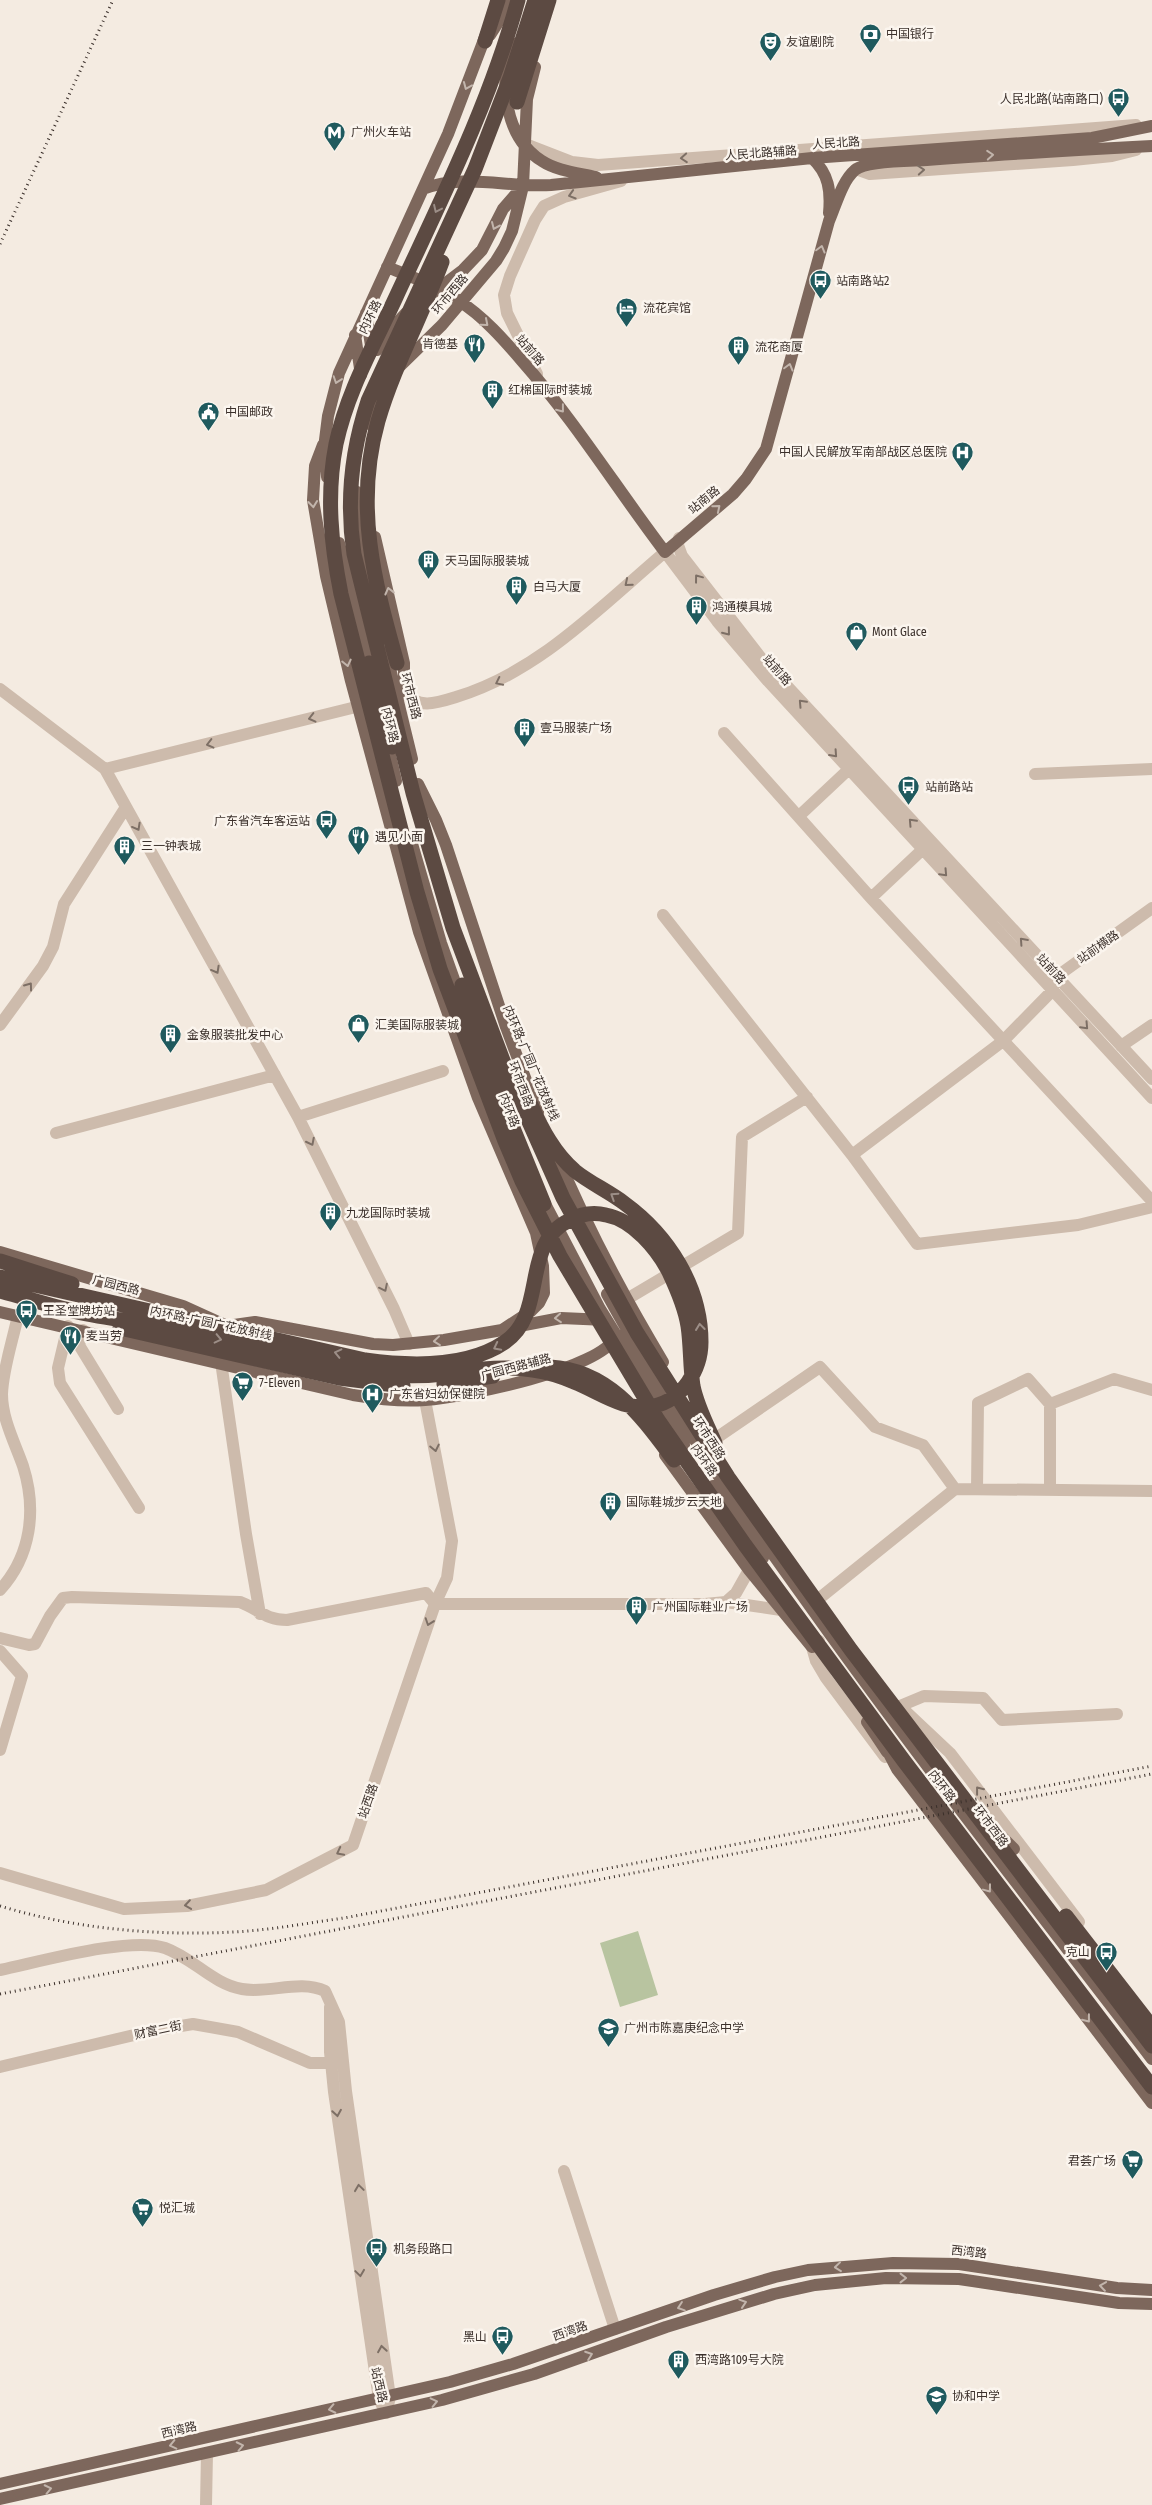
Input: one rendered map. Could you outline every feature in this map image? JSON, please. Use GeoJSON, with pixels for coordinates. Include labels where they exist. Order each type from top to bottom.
{"type":"FeatureCollection","features":[{"type":"Feature","properties":{"kind":"highway"},"geometry":{"type":"LineString","coordinates":[[485,41],[498,0]]}},
{"type":"Feature","properties":{"kind":"highway","name":"内环路"},"geometry":{"type":"LineString","coordinates":[[518,0],[470,135],[357,379],[342,418],[332,467],[330,522],[334,562],[417,892],[440,969],[490,1104],[522,1181],[560,1256],[602,1320],[664,1428],[825,1656],[1152,2087]]}},
{"type":"Feature","properties":{"kind":"highway","name":"内环路"},"geometry":{"type":"LineString","coordinates":[[535,0],[505,92],[475,169],[376,382],[361,422],[351,471],[350,511],[354,554],[403,734],[430,854],[453,928],[494,1040],[530,1128],[563,1198],[637,1333],[742,1497],[851,1650],[1152,2046]]}},
{"type":"Feature","properties":{"kind":"highway"},"geometry":{"type":"LineString","coordinates":[[517,102],[549,0]]}},
{"type":"Feature","properties":{"kind":"highway"},"geometry":{"type":"LineString","coordinates":[[396,663],[377,587],[366,513],[367,478],[373,440],[385,400],[437,276],[475,169]]}},
{"type":"Feature","properties":{"kind":"highway"},"geometry":{"type":"LineString","coordinates":[[368,660],[445,933],[511,1121],[539,1193],[602,1320]]}},
{"type":"Feature","properties":{"kind":"highway","name":"内环路-广园广花放射线"},"geometry":{"type":"LineString","coordinates":[[2,1295],[28,1299],[79,1312],[168,1327],[368,1373],[420,1376],[500,1366],[534,1370],[568,1380],[608,1398],[638,1407],[657,1405],[684,1388],[694,1373],[700,1356],[699,1321],[695,1300],[678,1262],[645,1220],[622,1201],[576,1171],[564,1160],[537,1118],[484,987],[403,734]]}},
{"type":"Feature","properties":{"kind":"highway","name":"内环路-广园广花放射线"},"geometry":{"type":"LineString","coordinates":[[0,1277],[365,1360],[404,1363],[442,1361],[485,1353],[506,1342],[520,1327],[530,1305],[540,1258],[546,1240],[559,1226],[572,1219],[600,1214],[625,1222],[647,1242],[668,1270]]}},
{"type":"Feature","properties":{"kind":"highway"},"geometry":{"type":"LineString","coordinates":[[0,1261],[167,1314]]}},
{"type":"Feature","properties":{"kind":"highway","name":"内环路"},"geometry":{"type":"LineString","coordinates":[[668,1270],[685,1312],[697,1400],[742,1497]]}},
{"type":"Feature","properties":{"kind":"highway"},"geometry":{"type":"LineString","coordinates":[[79,1312],[145,1334],[360,1382],[405,1386],[438,1385],[546,1366],[571,1369],[590,1375],[613,1391],[638,1414],[825,1656]]}},
{"type":"Feature","properties":{"kind":"highway"},"geometry":{"type":"LineString","coordinates":[[1014,1849],[1152,2027]]}},
{"type":"Feature","properties":{"kind":"main road","name":"环市西路"},"geometry":{"type":"LineString","coordinates":[[493,0],[485,41],[448,134],[356,335],[334,389],[325,440],[333,480],[340,548],[405,820],[432,913],[462,1003],[496,1092],[549,1213],[602,1320],[616,1336],[678,1426],[719,1479],[926,1769],[951,1814],[1152,2076]]}},
{"type":"Feature","properties":{"kind":"main road"},"geometry":{"type":"LineString","coordinates":[[485,41],[499,22],[507,0]]}},
{"type":"Feature","properties":{"kind":"main road","name":"环市西路"},"geometry":{"type":"LineString","coordinates":[[526,0],[508,54],[508,105],[515,129],[523,143],[522,186],[512,231],[496,261],[442,325],[389,378],[375,404],[364,439],[357,481],[363,557],[403,734],[418,784],[430,841],[481,1004],[493,1049],[515,1107],[550,1183],[678,1426],[717,1492],[759,1552],[816,1643],[964,1814],[1152,2059]]}},
{"type":"Feature","properties":{"kind":"main road"},"geometry":{"type":"LineString","coordinates":[[517,102],[520,72],[542,0]]}},
{"type":"Feature","properties":{"kind":"main road"},"geometry":{"type":"LineString","coordinates":[[523,143],[530,87],[556,0]]}},
{"type":"Feature","properties":{"kind":"main road"},"geometry":{"type":"LineString","coordinates":[[508,54],[523,143],[542,161],[563,169],[606,180]]}},
{"type":"Feature","properties":{"kind":"main road"},"geometry":{"type":"LineString","coordinates":[[448,134],[449,142],[457,147],[469,144],[475,137],[508,54]]}},
{"type":"Feature","properties":{"kind":"main road","name":"人民北路"},"geometry":{"type":"LineString","coordinates":[[423,190],[464,181],[522,186],[606,180],[733,160],[812,158],[903,147],[1092,138],[1152,125]]}},
{"type":"Feature","properties":{"kind":"main road","name":"人民北路"},"geometry":{"type":"LineString","coordinates":[[856,170],[869,164],[966,162],[1151,146]]}},
{"type":"Feature","properties":{"kind":"main road"},"geometry":{"type":"LineString","coordinates":[[812,158],[824,171],[830,188],[829,221]]}},
{"type":"Feature","properties":{"kind":"main road","name":"站南路"},"geometry":{"type":"LineString","coordinates":[[665,552],[679,538],[733,494],[746,479],[766,449],[829,221],[844,188],[856,170]]}},
{"type":"Feature","properties":{"kind":"main road"},"geometry":{"type":"LineString","coordinates":[[333,480],[362,381],[372,358],[404,314],[463,270],[482,250],[503,209],[522,186]]}},
{"type":"Feature","properties":{"kind":"main road","name":"站前路"},"geometry":{"type":"LineString","coordinates":[[387,267],[438,288],[461,302],[508,345],[578,430],[625,499],[665,552]]}},
{"type":"Feature","properties":{"kind":"main road"},"geometry":{"type":"LineString","coordinates":[[366,313],[394,326]]}},
{"type":"Feature","properties":{"kind":"main road"},"geometry":{"type":"LineString","coordinates":[[366,313],[372,358]]}},
{"type":"Feature","properties":{"kind":"main road"},"geometry":{"type":"LineString","coordinates":[[356,335],[362,381]]}},
{"type":"Feature","properties":{"kind":"main road"},"geometry":{"type":"LineString","coordinates":[[325,440],[318,457],[313,480],[313,500],[320,545],[351,681],[360,706],[418,932],[478,1098],[536,1233],[545,1280],[544,1293],[540,1303],[518,1321],[502,1330]]}},
{"type":"Feature","properties":{"kind":"main road"},"geometry":{"type":"LineString","coordinates":[[359,461],[363,486],[404,663],[403,734]]}},
{"type":"Feature","properties":{"kind":"main road"},"geometry":{"type":"LineString","coordinates":[[313,480],[357,481]]}},
{"type":"Feature","properties":{"kind":"main road"},"geometry":{"type":"LineString","coordinates":[[396,663],[404,691]]}},
{"type":"Feature","properties":{"kind":"main road"},"geometry":{"type":"LineString","coordinates":[[418,784],[446,845],[496,999],[533,1101],[572,1192],[635,1313],[712,1441],[821,1597],[900,1706],[1152,2037]]}},
{"type":"Feature","properties":{"kind":"main road"},"geometry":{"type":"LineString","coordinates":[[481,1004],[496,999]]}},
{"type":"Feature","properties":{"kind":"main road"},"geometry":{"type":"LineString","coordinates":[[478,1098],[496,1092]]}},
{"type":"Feature","properties":{"kind":"main road"},"geometry":{"type":"LineString","coordinates":[[515,1107],[533,1101]]}},
{"type":"Feature","properties":{"kind":"main road"},"geometry":{"type":"LineString","coordinates":[[0,1252],[183,1306],[226,1326],[255,1322],[373,1344],[409,1344],[502,1330],[561,1318],[622,1321],[635,1313]]}},
{"type":"Feature","properties":{"kind":"main road"},"geometry":{"type":"LineString","coordinates":[[0,1261],[19,1258]]}},
{"type":"Feature","properties":{"kind":"main road","name":"广园西路"},"geometry":{"type":"LineString","coordinates":[[0,1271],[226,1326]]}},
{"type":"Feature","properties":{"kind":"main road"},"geometry":{"type":"LineString","coordinates":[[607,1294],[620,1287]]}},
{"type":"Feature","properties":{"kind":"main road"},"geometry":{"type":"LineString","coordinates":[[2,1295],[195,1338],[191,1355]]}},
{"type":"Feature","properties":{"kind":"main road","name":"广园西路辅路"},"geometry":{"type":"LineString","coordinates":[[0,1312],[68,1326],[353,1395],[381,1399],[425,1400],[518,1383],[590,1358],[609,1346],[616,1336],[622,1321]]}},
{"type":"Feature","properties":{"kind":"main road"},"geometry":{"type":"LineString","coordinates":[[518,1383],[582,1376],[604,1381],[615,1390],[746,1566],[782,1610],[816,1643],[898,1769],[1152,2103]]}},
{"type":"Feature","properties":{"kind":"main road"},"geometry":{"type":"LineString","coordinates":[[678,1426],[680,1476]]}},
{"type":"Feature","properties":{"kind":"main road"},"geometry":{"type":"LineString","coordinates":[[680,1476],[717,1492]]}},
{"type":"Feature","properties":{"kind":"main road"},"geometry":{"type":"LineString","coordinates":[[873,1710],[887,1752]]}},
{"type":"Feature","properties":{"kind":"main road"},"geometry":{"type":"LineString","coordinates":[[944,1764],[964,1814]]}},
{"type":"Feature","properties":{"kind":"main road"},"geometry":{"type":"LineString","coordinates":[[926,1769],[978,1809]]}},
{"type":"Feature","properties":{"kind":"main road"},"geometry":{"type":"LineString","coordinates":[[990,1825],[1014,1849]]}},
{"type":"Feature","properties":{"kind":"main road","name":"西湾路"},"geometry":{"type":"LineString","coordinates":[[0,2484],[384,2398],[478,2375],[775,2277],[808,2270],[862,2264],[959,2264],[1117,2288],[1152,2290]]}},
{"type":"Feature","properties":{"kind":"main road"},"geometry":{"type":"LineString","coordinates":[[0,2500],[386,2413],[504,2383],[774,2294],[815,2285],[886,2278],[959,2279],[1119,2303],[1152,2304]]}},
{"type":"Feature","properties":{"kind":"street","name":"人民北路辅路"},"geometry":{"type":"LineString","coordinates":[[523,143],[582,164],[733,160],[903,147]]}},
{"type":"Feature","properties":{"kind":"street"},"geometry":{"type":"LineString","coordinates":[[542,384],[510,322],[504,295],[535,220],[544,206],[553,202],[635,176]]}},
{"type":"Feature","properties":{"kind":"street","name":"站前路"},"geometry":{"type":"LineString","coordinates":[[679,538],[678,545],[682,556],[761,658],[1152,1080]]}},
{"type":"Feature","properties":{"kind":"street","name":"站前路"},"geometry":{"type":"LineString","coordinates":[[665,552],[740,649],[848,770],[1152,1098]]}},
{"type":"Feature","properties":{"kind":"street","name":"站南路"},"geometry":{"type":"LineString","coordinates":[[404,691],[416,702],[435,703],[479,690],[508,677],[536,661],[665,552]]}},
{"type":"Feature","properties":{"kind":"street"},"geometry":{"type":"LineString","coordinates":[[0,688],[105,770],[298,1117],[390,1300],[409,1344]]}},
{"type":"Feature","properties":{"kind":"street"},"geometry":{"type":"LineString","coordinates":[[105,770],[360,706]]}},
{"type":"Feature","properties":{"kind":"street"},"geometry":{"type":"LineString","coordinates":[[724,733],[871,898],[1152,1201]]}},
{"type":"Feature","properties":{"kind":"street"},"geometry":{"type":"LineString","coordinates":[[1035,774],[1152,769]]}},
{"type":"Feature","properties":{"kind":"street"},"geometry":{"type":"LineString","coordinates":[[798,816],[848,770]]}},
{"type":"Feature","properties":{"kind":"street"},"geometry":{"type":"LineString","coordinates":[[0,1025],[43,966],[52,947],[64,904],[126,807]]}},
{"type":"Feature","properties":{"kind":"street"},"geometry":{"type":"LineString","coordinates":[[871,898],[922,850]]}},
{"type":"Feature","properties":{"kind":"street","name":"站前横路"},"geometry":{"type":"LineString","coordinates":[[1056,977],[1152,908]]}},
{"type":"Feature","properties":{"kind":"street"},"geometry":{"type":"LineString","coordinates":[[663,915],[852,1155],[917,1244],[1078,1225],[1152,1207]]}},
{"type":"Feature","properties":{"kind":"street"},"geometry":{"type":"LineString","coordinates":[[852,1155],[1003,1040],[1052,991],[1056,977]]}},
{"type":"Feature","properties":{"kind":"street"},"geometry":{"type":"LineString","coordinates":[[1121,1046],[1152,1025]]}},
{"type":"Feature","properties":{"kind":"street"},"geometry":{"type":"LineString","coordinates":[[298,1117],[443,1071]]}},
{"type":"Feature","properties":{"kind":"street"},"geometry":{"type":"LineString","coordinates":[[56,1133],[275,1075]]}},
{"type":"Feature","properties":{"kind":"street"},"geometry":{"type":"LineString","coordinates":[[627,1299],[738,1233],[742,1137],[807,1097]]}},
{"type":"Feature","properties":{"kind":"street"},"geometry":{"type":"LineString","coordinates":[[0,1590],[22,1559],[28,1540],[30,1517],[29,1490],[4,1411],[2,1393],[18,1315]]}},
{"type":"Feature","properties":{"kind":"street"},"geometry":{"type":"LineString","coordinates":[[68,1326],[58,1368],[60,1383],[139,1508]]}},
{"type":"Feature","properties":{"kind":"street"},"geometry":{"type":"LineString","coordinates":[[83,1330],[79,1345],[118,1409]]}},
{"type":"Feature","properties":{"kind":"street"},"geometry":{"type":"LineString","coordinates":[[221,1362],[246,1534],[260,1614]]}},
{"type":"Feature","properties":{"kind":"street"},"geometry":{"type":"LineString","coordinates":[[712,1441],[820,1367],[875,1427],[923,1444],[955,1489]]}},
{"type":"Feature","properties":{"kind":"street"},"geometry":{"type":"LineString","coordinates":[[977,1489],[978,1403],[1028,1379],[1050,1404],[1050,1490]]}},
{"type":"Feature","properties":{"kind":"street"},"geometry":{"type":"LineString","coordinates":[[1050,1404],[1114,1379],[1152,1390]]}},
{"type":"Feature","properties":{"kind":"street","name":"站西路"},"geometry":{"type":"LineString","coordinates":[[0,1873],[124,1909],[187,1906],[266,1890],[353,1846],[435,1604],[446,1578],[452,1542],[425,1400]]}},
{"type":"Feature","properties":{"kind":"street"},"geometry":{"type":"LineString","coordinates":[[821,1597],[955,1489],[1152,1491]]}},
{"type":"Feature","properties":{"kind":"street"},"geometry":{"type":"LineString","coordinates":[[726,1602],[736,1593],[746,1566],[759,1552]]}},
{"type":"Feature","properties":{"kind":"street"},"geometry":{"type":"LineString","coordinates":[[0,1638],[29,1645],[36,1644],[50,1616],[63,1598],[72,1597],[240,1602],[248,1605],[260,1614],[276,1620],[287,1620],[426,1593],[435,1604],[706,1604],[726,1602],[782,1610]]}},
{"type":"Feature","properties":{"kind":"street"},"geometry":{"type":"LineString","coordinates":[[816,1643],[816,1661],[826,1678],[880,1751],[898,1769]]}},
{"type":"Feature","properties":{"kind":"street"},"geometry":{"type":"LineString","coordinates":[[0,1651],[22,1676],[0,1750]]}},
{"type":"Feature","properties":{"kind":"street"},"geometry":{"type":"LineString","coordinates":[[1117,1714],[1002,1720],[983,1698],[924,1696],[900,1706],[936,1738],[963,1769],[1152,2017]]}},
{"type":"Feature","properties":{"kind":"street"},"geometry":{"type":"LineString","coordinates":[[995,1811],[1000,1828],[1014,1849]]}},
{"type":"Feature","properties":{"kind":"street"},"geometry":{"type":"LineString","coordinates":[[959,1850],[971,1840]]}},
{"type":"Feature","properties":{"kind":"street"},"geometry":{"type":"LineString","coordinates":[[1035,1951],[1048,1941]]}},
{"type":"Feature","properties":{"kind":"street","name":"站西路"},"geometry":{"type":"LineString","coordinates":[[0,1970],[107,1948],[143,1944],[168,1949],[214,1978],[240,1989],[255,1991],[294,1987],[320,1989],[328,1995],[386,2413]]}},
{"type":"Feature","properties":{"kind":"street","name":"财富二街"},"geometry":{"type":"LineString","coordinates":[[0,2067],[151,2031],[193,2024],[238,2032],[310,2063],[337,2064]]}},
{"type":"Feature","properties":{"kind":"street"},"geometry":{"type":"LineString","coordinates":[[564,2171],[615,2329]]}},
{"type":"Feature","properties":{"kind":"street"},"geometry":{"type":"LineString","coordinates":[[206,2505],[207,2453]]}},
{"type":"Feature","properties":{"kind":"green space"},"geometry":{"type":"Polygon","coordinates":[[[638,1931],[658,1995],[620,2007],[600,1943],[638,1931]]]}},
{"type":"Feature","properties":{"kind":"railway"},"geometry":{"type":"LineString","coordinates":[[0,244],[113,0]]}},
{"type":"Feature","properties":{"kind":"railway"},"geometry":{"type":"LineString","coordinates":[[0,1906],[58,1920],[146,1932],[205,1933],[276,1928],[344,1918],[1152,1766]]}},
{"type":"Feature","properties":{"kind":"railway"},"geometry":{"type":"LineString","coordinates":[[0,1994],[1152,1774]]}},
{"type":"Feature","properties":{"kind":"place","name":"中国银行"},"geometry":{"type":"Point","coordinates":[870,53]}},
{"type":"Feature","properties":{"kind":"place","name":"友谊剧院"},"geometry":{"type":"Point","coordinates":[770,61]}},
{"type":"Feature","properties":{"kind":"place","name":"人民北路(站南路口)"},"geometry":{"type":"Point","coordinates":[1119,118]}},
{"type":"Feature","properties":{"kind":"place","name":"广州火车站"},"geometry":{"type":"Point","coordinates":[335,151]}},
{"type":"Feature","properties":{"kind":"place","name":"站南路站2"},"geometry":{"type":"Point","coordinates":[820,300]}},
{"type":"Feature","properties":{"kind":"place","name":"流花宾馆"},"geometry":{"type":"Point","coordinates":[627,327]}},
{"type":"Feature","properties":{"kind":"place","name":"肯德基"},"geometry":{"type":"Point","coordinates":[474,363]}},
{"type":"Feature","properties":{"kind":"place","name":"流花商厦"},"geometry":{"type":"Point","coordinates":[739,366]}},
{"type":"Feature","properties":{"kind":"place","name":"红棉国际时装城"},"geometry":{"type":"Point","coordinates":[492,409]}},
{"type":"Feature","properties":{"kind":"place","name":"中国邮政"},"geometry":{"type":"Point","coordinates":[209,431]}},
{"type":"Feature","properties":{"kind":"place","name":"中国人民解放军南部战区总医院"},"geometry":{"type":"Point","coordinates":[963,471]}},
{"type":"Feature","properties":{"kind":"place","name":"天马国际服装城"},"geometry":{"type":"Point","coordinates":[429,580]}},
{"type":"Feature","properties":{"kind":"place","name":"白马大厦"},"geometry":{"type":"Point","coordinates":[517,606]}},
{"type":"Feature","properties":{"kind":"place","name":"鸿通模具城"},"geometry":{"type":"Point","coordinates":[696,626]}},
{"type":"Feature","properties":{"kind":"place","name":"Mont Glace"},"geometry":{"type":"Point","coordinates":[856,651]}},
{"type":"Feature","properties":{"kind":"place","name":"壹马服装广场"},"geometry":{"type":"Point","coordinates":[524,747]}},
{"type":"Feature","properties":{"kind":"place","name":"站前路站"},"geometry":{"type":"Point","coordinates":[909,806]}},
{"type":"Feature","properties":{"kind":"place","name":"广东省汽车客运站"},"geometry":{"type":"Point","coordinates":[326,840]}},
{"type":"Feature","properties":{"kind":"place","name":"遇见小面"},"geometry":{"type":"Point","coordinates":[359,856]}},
{"type":"Feature","properties":{"kind":"place","name":"三一钟表城"},"geometry":{"type":"Point","coordinates":[125,865]}},
{"type":"Feature","properties":{"kind":"place","name":"汇美国际服装城"},"geometry":{"type":"Point","coordinates":[359,1044]}},
{"type":"Feature","properties":{"kind":"place","name":"金象服装批发中心"},"geometry":{"type":"Point","coordinates":[171,1054]}},
{"type":"Feature","properties":{"kind":"place","name":"九龙国际时装城"},"geometry":{"type":"Point","coordinates":[330,1232]}},
{"type":"Feature","properties":{"kind":"place","name":"王圣堂牌坊站"},"geometry":{"type":"Point","coordinates":[27,1330]}},
{"type":"Feature","properties":{"kind":"place","name":"麦当劳"},"geometry":{"type":"Point","coordinates":[70,1355]}},
{"type":"Feature","properties":{"kind":"place","name":"7-Eleven"},"geometry":{"type":"Point","coordinates":[243,1402]}},
{"type":"Feature","properties":{"kind":"place","name":"广东省妇幼保健院"},"geometry":{"type":"Point","coordinates":[373,1413]}},
{"type":"Feature","properties":{"kind":"place","name":"国际鞋城步云天地"},"geometry":{"type":"Point","coordinates":[610,1521]}},
{"type":"Feature","properties":{"kind":"place","name":"广州国际鞋业广场"},"geometry":{"type":"Point","coordinates":[636,1626]}},
{"type":"Feature","properties":{"kind":"place","name":"克山"},"geometry":{"type":"Point","coordinates":[1106,1971]}},
{"type":"Feature","properties":{"kind":"place","name":"广州市陈嘉庚纪念中学"},"geometry":{"type":"Point","coordinates":[608,2047]}},
{"type":"Feature","properties":{"kind":"place","name":"君荟广场"},"geometry":{"type":"Point","coordinates":[1132,2180]}},
{"type":"Feature","properties":{"kind":"place","name":"悦汇城"},"geometry":{"type":"Point","coordinates":[143,2227]}},
{"type":"Feature","properties":{"kind":"place","name":"机务段路口"},"geometry":{"type":"Point","coordinates":[377,2268]}},
{"type":"Feature","properties":{"kind":"place","name":"黑山"},"geometry":{"type":"Point","coordinates":[503,2356]}},
{"type":"Feature","properties":{"kind":"place","name":"西湾路109号大院"},"geometry":{"type":"Point","coordinates":[679,2379]}},
{"type":"Feature","properties":{"kind":"place","name":"协和中学"},"geometry":{"type":"Point","coordinates":[936,2415]}}]}
